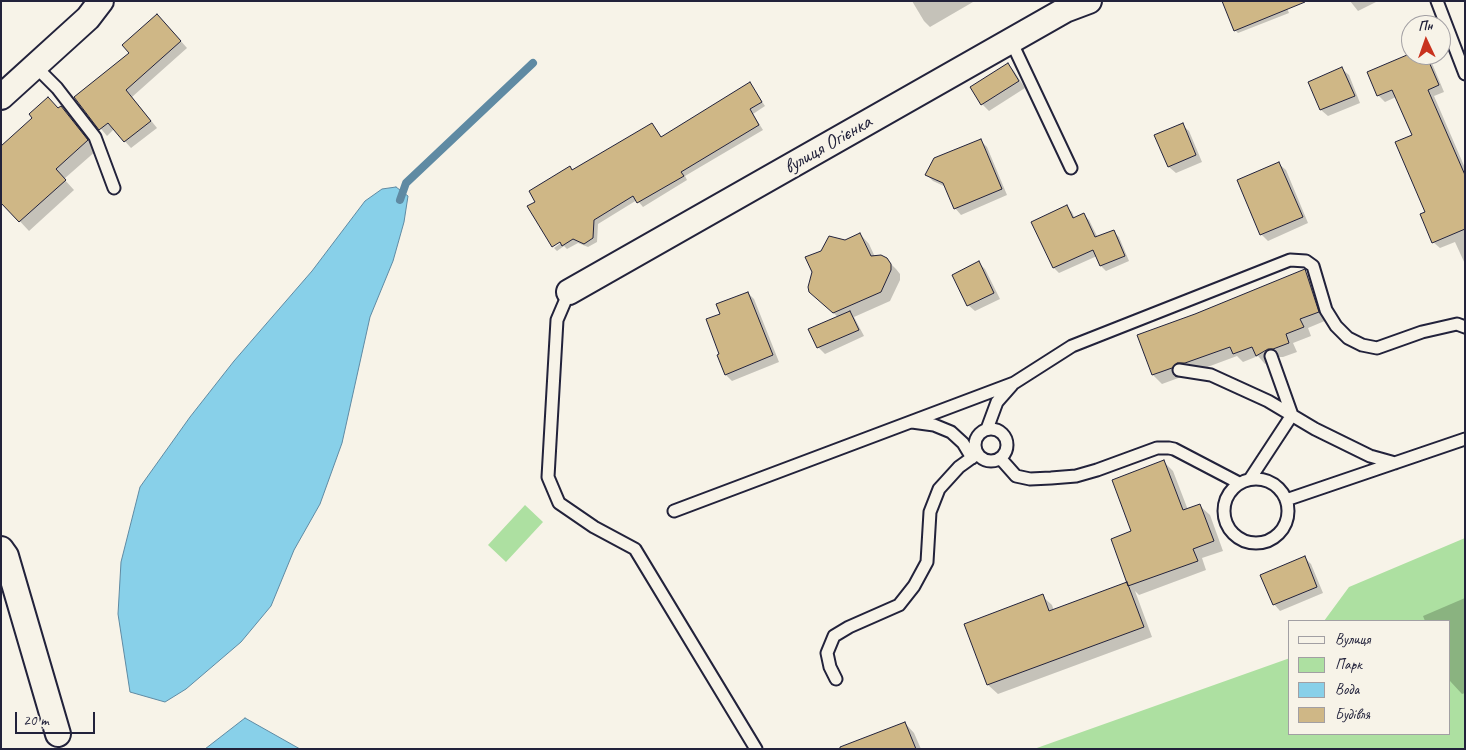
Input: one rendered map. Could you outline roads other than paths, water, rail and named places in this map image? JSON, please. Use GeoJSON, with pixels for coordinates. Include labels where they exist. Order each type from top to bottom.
{"type":"FeatureCollection","features":[{"type":"Feature","properties":{"kind":"street"},"geometry":{"type":"LineString","coordinates":[[1,97],[88,18],[101,1]]}},
{"type":"Feature","properties":{"kind":"street","name":"вулиця Огієнка"},"geometry":{"type":"LineString","coordinates":[[570,292],[1064,10],[1089,1]]}},
{"type":"Feature","properties":{"kind":"street"},"geometry":{"type":"LineString","coordinates":[[1,549],[6,556],[58,734]]}},
{"type":"Feature","properties":{"kind":"lane"},"geometry":{"type":"LineString","coordinates":[[1437,1],[1465,74]]}},
{"type":"Feature","properties":{"kind":"lane"},"geometry":{"type":"LineString","coordinates":[[1010,41],[1071,168]]}},
{"type":"Feature","properties":{"kind":"lane"},"geometry":{"type":"LineString","coordinates":[[35,66],[57,88],[95,137],[114,188]]}},
{"type":"Feature","properties":{"kind":"lane"},"geometry":{"type":"LineString","coordinates":[[674,511],[1014,383],[1072,346],[1290,260],[1306,261],[1313,266],[1326,310],[1336,326],[1348,338],[1362,345],[1377,348],[1422,332],[1457,324],[1465,327]]}},
{"type":"Feature","properties":{"kind":"lane"},"geometry":{"type":"LineString","coordinates":[[570,292],[557,320],[548,477],[559,503],[594,527],[635,549],[756,749]]}},
{"type":"Feature","properties":{"kind":"lane"},"geometry":{"type":"LineString","coordinates":[[1271,356],[1292,415]]}},
{"type":"Feature","properties":{"kind":"lane"},"geometry":{"type":"LineString","coordinates":[[1179,370],[1211,375],[1268,401],[1370,456],[1395,463]]}},
{"type":"Feature","properties":{"kind":"lane"},"geometry":{"type":"LineString","coordinates":[[987,429],[997,402],[1014,383]]}},
{"type":"Feature","properties":{"kind":"lane"},"geometry":{"type":"LineString","coordinates":[[1000,458],[1016,476],[1030,479],[1052,478],[1076,476],[1097,470],[1157,448],[1174,449],[1245,481],[1261,479],[1272,483],[1280,490],[1286,500],[1288,511],[1286,522],[1281,532],[1272,539],[1262,543],[1250,543],[1231,532],[1225,522],[1225,500],[1228,495],[1245,481],[1292,415]]}},
{"type":"Feature","properties":{"kind":"lane"},"geometry":{"type":"LineString","coordinates":[[910,422],[934,426],[950,432],[974,456],[986,460],[994,461],[1000,458],[1005,452],[1007,445],[1005,438],[994,429],[987,429],[981,432],[976,438],[974,456]]}},
{"type":"Feature","properties":{"kind":"lane"},"geometry":{"type":"LineString","coordinates":[[1286,500],[1465,439]]}},
{"type":"Feature","properties":{"kind":"lane"},"geometry":{"type":"LineString","coordinates":[[836,679],[830,667],[827,653],[834,636],[849,627],[899,605],[914,586],[928,562],[930,512],[939,489],[959,467],[974,456]]}},
{"type":"Feature","properties":{"kind":"water"},"geometry":{"type":"Polygon","coordinates":[[[396,187],[408,196],[404,222],[393,261],[370,317],[342,443],[320,504],[294,550],[271,606],[241,642],[186,689],[165,702],[130,692],[118,614],[121,562],[140,487],[190,417],[234,361],[312,271],[365,201],[382,189],[396,187]]]}},
{"type":"Feature","properties":{"kind":"water"},"geometry":{"type":"Polygon","coordinates":[[[245,718],[300,749],[205,749],[245,718]]]}},
{"type":"Feature","properties":{"kind":"waterway"},"geometry":{"type":"LineString","coordinates":[[400,200],[406,183],[533,63]]}}]}
